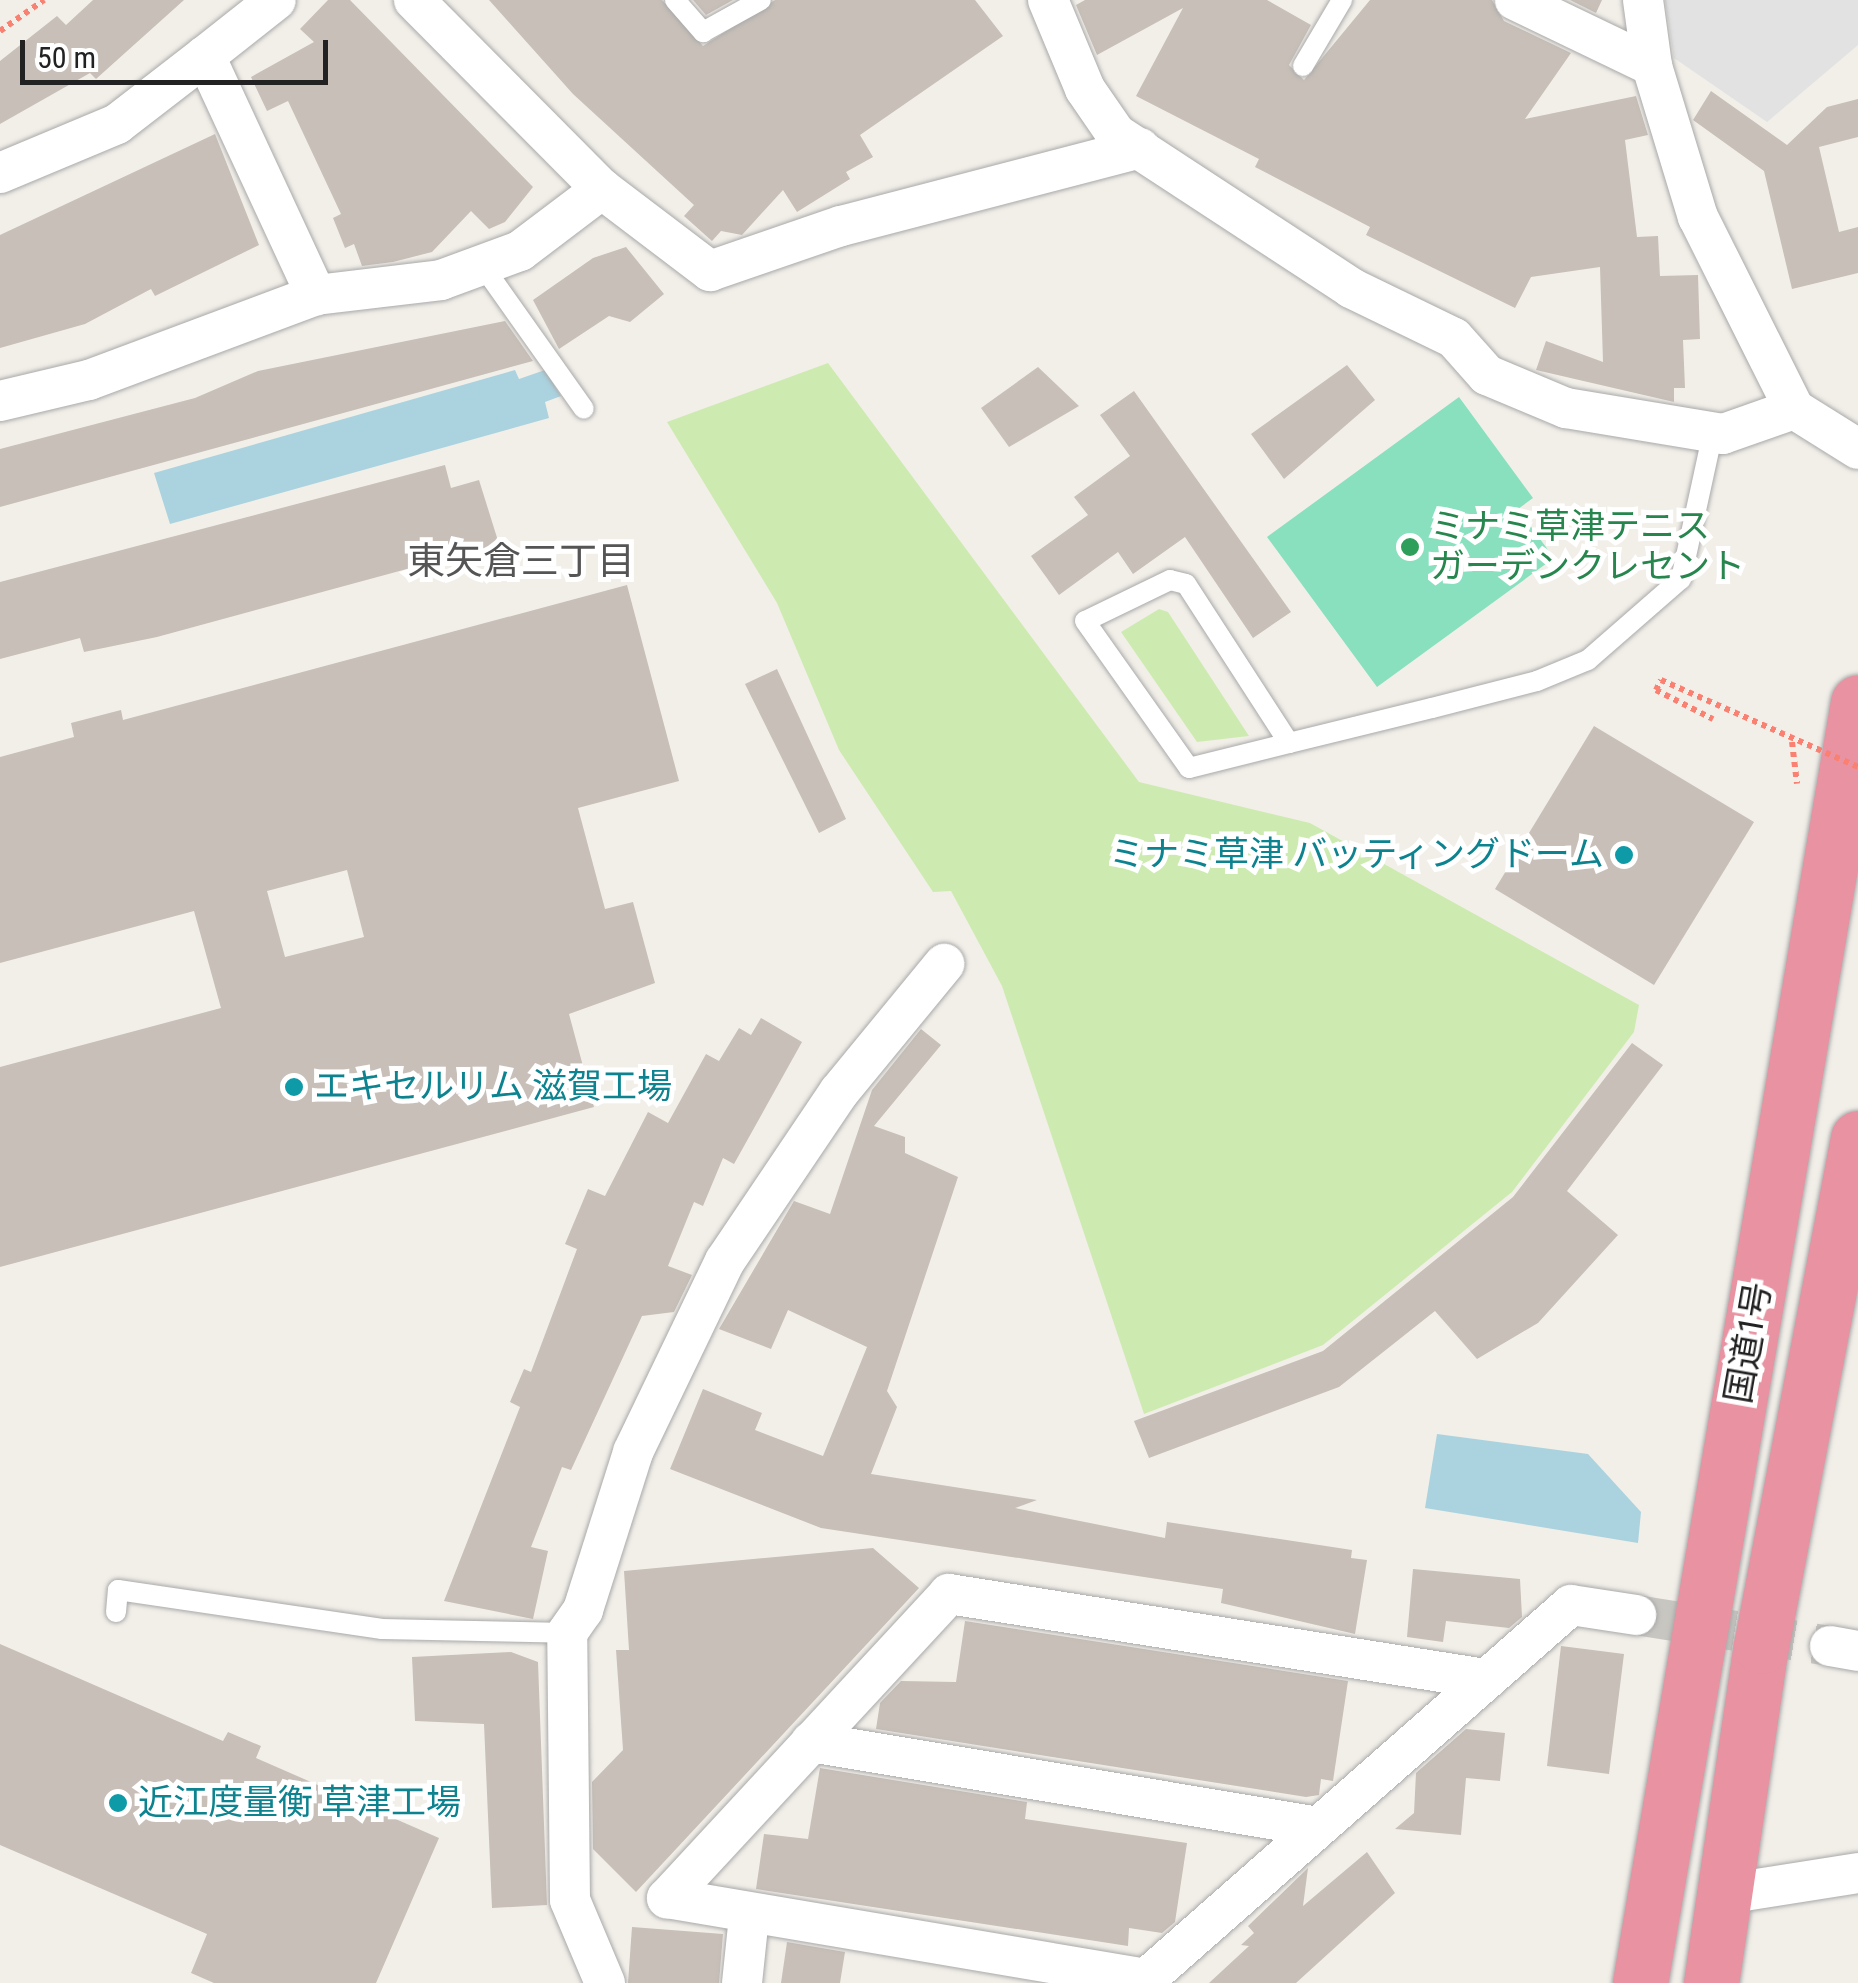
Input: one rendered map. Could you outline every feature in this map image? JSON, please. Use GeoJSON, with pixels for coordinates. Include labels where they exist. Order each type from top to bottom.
{"type":"FeatureCollection","features":[{"type":"Feature","properties":{"kind":"highway","name":"国道1号"},"geometry":{"type":"LineString","coordinates":[[1640,1983],[1858,702]]}},
{"type":"Feature","properties":{"kind":"highway","name":"国道1号"},"geometry":{"type":"LineString","coordinates":[[1711,1983],[1761,1646],[1858,1138]]}},
{"type":"Feature","properties":{"kind":"street"},"geometry":{"type":"LineString","coordinates":[[0,174],[116,124],[276,0]]}},
{"type":"Feature","properties":{"kind":"street"},"geometry":{"type":"LineString","coordinates":[[414,0],[602,188],[710,271],[841,226],[1140,148]]}},
{"type":"Feature","properties":{"kind":"street"},"geometry":{"type":"LineString","coordinates":[[1048,0],[1086,89],[1116,134],[1351,288],[1454,338],[1487,375],[1566,408],[1714,432],[1794,409]]}},
{"type":"Feature","properties":{"kind":"street"},"geometry":{"type":"LineString","coordinates":[[1515,0],[1652,66]]}},
{"type":"Feature","properties":{"kind":"street"},"geometry":{"type":"LineString","coordinates":[[1643,0],[1652,66],[1698,217],[1794,409],[1858,449]]}},
{"type":"Feature","properties":{"kind":"street"},"geometry":{"type":"LineString","coordinates":[[205,56],[316,295]]}},
{"type":"Feature","properties":{"kind":"street"},"geometry":{"type":"LineString","coordinates":[[0,401],[90,380],[316,295],[441,280],[520,251],[602,188]]}},
{"type":"Feature","properties":{"kind":"street"},"geometry":{"type":"LineString","coordinates":[[605,1983],[570,1900],[567,1634],[583,1610],[633,1452],[725,1262],[839,1092],[944,964]]}},
{"type":"Feature","properties":{"kind":"street"},"geometry":{"type":"LineString","coordinates":[[1484,1678],[949,1594],[667,1898],[749,1916],[1146,1979],[1312,1826],[1570,1605],[1636,1615]]}},
{"type":"Feature","properties":{"kind":"street"},"geometry":{"type":"LineString","coordinates":[[811,1742],[1312,1826]]}},
{"type":"Feature","properties":{"kind":"street"},"geometry":{"type":"LineString","coordinates":[[1725,1894],[1858,1872]]}},
{"type":"Feature","properties":{"kind":"street"},"geometry":{"type":"LineString","coordinates":[[742,1983],[749,1916]]}},
{"type":"Feature","properties":{"kind":"lane"},"geometry":{"type":"LineString","coordinates":[[676,0],[704,32],[760,0]]}},
{"type":"Feature","properties":{"kind":"lane"},"geometry":{"type":"LineString","coordinates":[[1302,66],[1342,0]]}},
{"type":"Feature","properties":{"kind":"lane"},"geometry":{"type":"LineString","coordinates":[[482,265],[584,408]]}},
{"type":"Feature","properties":{"kind":"lane"},"geometry":{"type":"LineString","coordinates":[[1289,744],[1186,584],[1170,580],[1085,621],[1188,768],[1289,744],[1588,660],[1681,579],[1714,432]]}},
{"type":"Feature","properties":{"kind":"lane"},"geometry":{"type":"LineString","coordinates":[[116,1612],[118,1590],[382,1628],[567,1634]]}},
{"type":"Feature","properties":{"kind":"path"},"geometry":{"type":"LineString","coordinates":[[0,31],[44,0]]}},
{"type":"Feature","properties":{"kind":"path"},"geometry":{"type":"LineString","coordinates":[[1713,718],[1656,690],[1660,680],[1858,767]]}},
{"type":"Feature","properties":{"kind":"green space"},"geometry":{"type":"Polygon","coordinates":[[[828,363],[1139,782],[1310,823],[1639,1005],[1634,1032],[1512,1192],[1323,1345],[1144,1414],[1002,986],[951,891],[933,892],[839,750],[777,603],[667,422],[828,363]]]}},
{"type":"Feature","properties":{"kind":"green space","name":"ミナミ草津テニス ガーデンクレセント"},"geometry":{"type":"Polygon","coordinates":[[[1459,397],[1533,498],[1518,509],[1554,558],[1377,687],[1267,537],[1459,397]]]}},
{"type":"Feature","properties":{"kind":"green space"},"geometry":{"type":"Polygon","coordinates":[[[1159,609],[1168,612],[1249,736],[1197,742],[1121,632],[1159,609]]]}},
{"type":"Feature","properties":{"kind":"shaded area"},"geometry":{"type":"Polygon","coordinates":[[[1665,0],[1858,0],[1858,45],[1767,122],[1674,58],[1665,0]]]}},
{"type":"Feature","properties":{"kind":"water"},"geometry":{"type":"Polygon","coordinates":[[[515,370],[519,379],[545,370],[561,396],[545,402],[549,418],[170,524],[154,473],[515,370]]]}},
{"type":"Feature","properties":{"kind":"water"},"geometry":{"type":"Polygon","coordinates":[[[1437,1434],[1588,1454],[1641,1512],[1638,1543],[1425,1508],[1437,1434]]]}},
{"type":"Feature","properties":{"kind":"building"},"geometry":{"type":"Polygon","coordinates":[[[93,0],[184,0],[96,79],[90,73],[0,124],[0,61],[57,16],[66,25],[93,0]]]}},
{"type":"Feature","properties":{"kind":"building"},"geometry":{"type":"Polygon","coordinates":[[[328,0],[350,0],[533,187],[505,222],[489,229],[471,211],[432,252],[393,262],[362,266],[354,244],[345,248],[333,218],[341,214],[288,101],[267,111],[251,77],[314,42],[300,29],[328,0]]]}},
{"type":"Feature","properties":{"kind":"building"},"geometry":{"type":"Polygon","coordinates":[[[489,0],[662,0],[703,46],[775,0],[975,0],[1003,36],[860,135],[873,157],[846,172],[850,179],[797,212],[783,190],[742,235],[721,231],[712,241],[684,216],[694,205],[573,94],[489,0]]]}},
{"type":"Feature","properties":{"kind":"building"},"geometry":{"type":"Polygon","coordinates":[[[693,0],[733,0],[706,15],[693,0]]]}},
{"type":"Feature","properties":{"kind":"building"},"geometry":{"type":"Polygon","coordinates":[[[1085,0],[1267,0],[1311,25],[1289,65],[1304,80],[1370,0],[1492,0],[1504,21],[1571,53],[1525,119],[1636,96],[1648,135],[1625,140],[1637,237],[1658,236],[1660,276],[1698,275],[1700,339],[1683,340],[1685,388],[1674,388],[1674,402],[1536,370],[1546,341],[1603,362],[1600,267],[1531,277],[1515,308],[1366,235],[1370,227],[1255,167],[1259,159],[1136,96],[1183,8],[1097,55],[1076,5],[1085,0]]]}},
{"type":"Feature","properties":{"kind":"building"},"geometry":{"type":"Polygon","coordinates":[[[1570,0],[1602,0],[1596,13],[1570,0]]]}},
{"type":"Feature","properties":{"kind":"building"},"geometry":{"type":"Polygon","coordinates":[[[1711,91],[1787,145],[1827,107],[1858,99],[1858,137],[1819,147],[1839,232],[1858,227],[1858,273],[1792,289],[1764,171],[1693,120],[1711,91]]]}},
{"type":"Feature","properties":{"kind":"building"},"geometry":{"type":"Polygon","coordinates":[[[215,134],[259,245],[155,296],[151,289],[85,324],[0,348],[0,235],[215,134]]]}},
{"type":"Feature","properties":{"kind":"building"},"geometry":{"type":"Polygon","coordinates":[[[626,247],[664,294],[630,322],[609,316],[559,349],[533,300],[593,258],[626,247]]]}},
{"type":"Feature","properties":{"kind":"building"},"geometry":{"type":"Polygon","coordinates":[[[505,321],[533,361],[0,507],[0,449],[195,398],[258,371],[505,321]]]}},
{"type":"Feature","properties":{"kind":"building"},"geometry":{"type":"Polygon","coordinates":[[[1347,365],[1375,400],[1284,479],[1251,434],[1347,365]]]}},
{"type":"Feature","properties":{"kind":"building"},"geometry":{"type":"Polygon","coordinates":[[[1038,367],[1079,406],[1009,447],[981,408],[1038,367]]]}},
{"type":"Feature","properties":{"kind":"building"},"geometry":{"type":"Polygon","coordinates":[[[1134,391],[1291,612],[1253,638],[1185,537],[1133,574],[1118,552],[1059,595],[1031,556],[1088,515],[1074,497],[1130,456],[1100,415],[1134,391]]]}},
{"type":"Feature","properties":{"kind":"building"},"geometry":{"type":"Polygon","coordinates":[[[445,465],[451,488],[479,480],[499,544],[157,637],[84,652],[80,638],[0,659],[0,582],[445,465]]]}},
{"type":"Feature","properties":{"kind":"building"},"geometry":{"type":"Polygon","coordinates":[[[627,585],[679,781],[578,808],[605,909],[633,902],[655,983],[569,1014],[594,1107],[0,1267],[0,1067],[221,1008],[194,911],[0,963],[0,757],[74,737],[71,723],[121,710],[123,720],[627,585]],[[347,870],[267,891],[285,957],[364,937],[347,870]]]}},
{"type":"Feature","properties":{"kind":"building"},"geometry":{"type":"Polygon","coordinates":[[[777,669],[846,819],[819,833],[745,684],[777,669]]]}},
{"type":"Feature","properties":{"kind":"building","name":"ミナミ草津 バッティングドーム"},"geometry":{"type":"Polygon","coordinates":[[[1594,726],[1754,822],[1654,985],[1495,889],[1594,726]]]}},
{"type":"Feature","properties":{"kind":"building"},"geometry":{"type":"Polygon","coordinates":[[[761,1018],[802,1042],[734,1164],[723,1158],[703,1206],[694,1202],[668,1266],[692,1275],[674,1312],[642,1316],[571,1470],[562,1467],[531,1547],[548,1551],[533,1619],[444,1601],[520,1407],[510,1402],[524,1369],[531,1372],[577,1249],[565,1244],[588,1189],[605,1196],[648,1112],[668,1123],[706,1054],[719,1061],[739,1028],[751,1035],[761,1018]]]}},
{"type":"Feature","properties":{"kind":"building"},"geometry":{"type":"Polygon","coordinates":[[[921,1029],[941,1045],[874,1126],[905,1137],[905,1153],[958,1177],[887,1391],[897,1407],[871,1474],[1037,1500],[1015,1508],[1165,1538],[1167,1522],[1352,1550],[1351,1558],[1367,1560],[1355,1634],[1221,1603],[1223,1589],[821,1528],[670,1469],[703,1389],[762,1413],[755,1430],[823,1456],[867,1347],[788,1310],[771,1349],[719,1329],[794,1201],[830,1214],[872,1090],[921,1029]]]}},
{"type":"Feature","properties":{"kind":"building"},"geometry":{"type":"Polygon","coordinates":[[[1632,1043],[1663,1065],[1567,1191],[1618,1235],[1538,1323],[1477,1359],[1435,1311],[1339,1387],[1149,1458],[1134,1421],[1323,1351],[1513,1197],[1632,1043]]]}},
{"type":"Feature","properties":{"kind":"building"},"geometry":{"type":"Polygon","coordinates":[[[873,1548],[919,1588],[636,1892],[593,1849],[592,1782],[623,1750],[616,1650],[629,1650],[624,1571],[873,1548]]]}},
{"type":"Feature","properties":{"kind":"building"},"geometry":{"type":"Polygon","coordinates":[[[1413,1569],[1520,1579],[1522,1617],[1509,1628],[1446,1621],[1443,1642],[1407,1637],[1413,1569]]]}},
{"type":"Feature","properties":{"kind":"building"},"geometry":{"type":"Polygon","coordinates":[[[965,1621],[1348,1681],[1333,1781],[1321,1779],[1319,1795],[1306,1797],[876,1729],[880,1703],[901,1681],[956,1682],[965,1621]]]}},
{"type":"Feature","properties":{"kind":"building","name":"近江度量衡 草津工場"},"geometry":{"type":"Polygon","coordinates":[[[0,1644],[223,1741],[228,1732],[261,1746],[256,1758],[439,1838],[376,1983],[214,1983],[191,1973],[207,1934],[0,1845],[0,1644]]]}},
{"type":"Feature","properties":{"kind":"building"},"geometry":{"type":"Polygon","coordinates":[[[1561,1646],[1624,1654],[1609,1774],[1547,1766],[1561,1646]]]}},
{"type":"Feature","properties":{"kind":"building"},"geometry":{"type":"Polygon","coordinates":[[[511,1652],[538,1662],[547,1905],[492,1908],[484,1724],[415,1721],[412,1657],[511,1652]]]}},
{"type":"Feature","properties":{"kind":"building"},"geometry":{"type":"Polygon","coordinates":[[[1466,1729],[1505,1733],[1500,1781],[1466,1778],[1461,1835],[1395,1829],[1414,1813],[1416,1773],[1466,1729]]]}},
{"type":"Feature","properties":{"kind":"building"},"geometry":{"type":"Polygon","coordinates":[[[820,1768],[1027,1802],[1025,1819],[1187,1843],[1175,1922],[1162,1933],[1129,1928],[1128,1946],[756,1889],[764,1834],[808,1839],[820,1768]]]}},
{"type":"Feature","properties":{"kind":"building"},"geometry":{"type":"Polygon","coordinates":[[[1367,1852],[1395,1893],[1296,1983],[1209,1983],[1249,1946],[1241,1945],[1254,1933],[1248,1926],[1308,1868],[1303,1906],[1367,1852]]]}},
{"type":"Feature","properties":{"kind":"building"},"geometry":{"type":"Polygon","coordinates":[[[632,1927],[723,1934],[719,1983],[628,1983],[632,1927]]]}},
{"type":"Feature","properties":{"kind":"building"},"geometry":{"type":"Polygon","coordinates":[[[787,1942],[845,1952],[840,1983],[781,1983],[787,1942]]]}},
{"type":"Feature","properties":{"kind":"tunnel"},"geometry":{"type":"LineString","coordinates":[[1636,1615],[1830,1646]]}},
{"type":"Feature","properties":{"kind":"place","name":"ミナミ草津テニス ガーデンクレセント"},"geometry":{"type":"Point","coordinates":[1410,547]}},
{"type":"Feature","properties":{"kind":"place","name":"ミナミ草津 バッティングドーム"},"geometry":{"type":"Point","coordinates":[1624,855]}},
{"type":"Feature","properties":{"kind":"place","name":"エキセルリム 滋賀工場"},"geometry":{"type":"Point","coordinates":[294,1087]}},
{"type":"Feature","properties":{"kind":"place","name":"近江度量衡 草津工場"},"geometry":{"type":"Point","coordinates":[118,1803]}},
{"type":"Feature","properties":{"kind":"district","name":"東矢倉三丁目"},"geometry":{"type":"Point","coordinates":[521,562]}}]}
